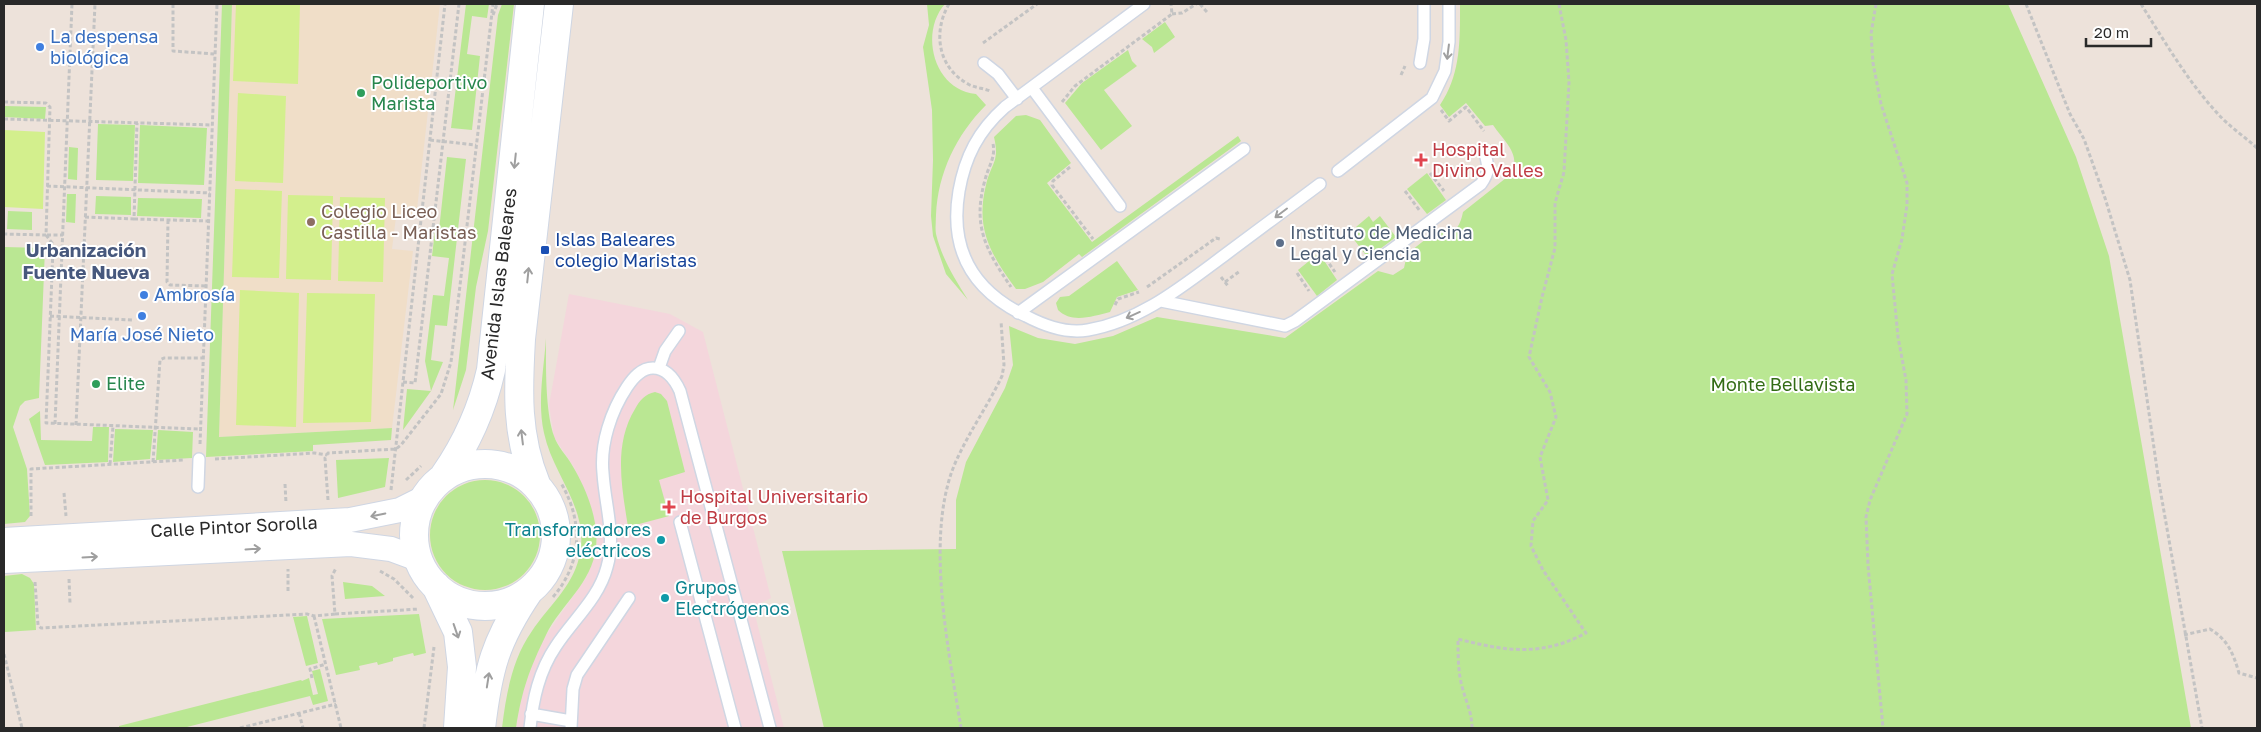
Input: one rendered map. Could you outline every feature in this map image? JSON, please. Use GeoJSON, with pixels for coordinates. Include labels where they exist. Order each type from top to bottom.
{"type":"FeatureCollection","features":[{"type":"Feature","properties":{"kind":"main road","name":"Avenida Islas Baleares"},"geometry":{"type":"LineString","coordinates":[[530,4],[533,111]]}},
{"type":"Feature","properties":{"kind":"main road","name":"Avenida Islas Baleares"},"geometry":{"type":"LineString","coordinates":[[536,4],[533,111],[518,384],[521,438],[525,457],[547,481]]}},
{"type":"Feature","properties":{"kind":"main road","name":"Avenida Islas Baleares"},"geometry":{"type":"LineString","coordinates":[[435,468],[461,452],[476,422],[491,370],[533,111],[553,4]]}},
{"type":"Feature","properties":{"kind":"main road","name":"Avenida Islas Baleares"},"geometry":{"type":"LineString","coordinates":[[533,111],[559,4]]}},
{"type":"Feature","properties":{"kind":"main road"},"geometry":{"type":"LineString","coordinates":[[458,728],[462,666],[458,632],[427,602],[414,541],[415,522],[424,498],[432,486],[435,468],[492,463],[547,481],[549,503],[557,533],[551,562],[542,578],[541,595],[508,623],[490,667],[481,728]]}},
{"type":"Feature","properties":{"kind":"main road"},"geometry":{"type":"LineString","coordinates":[[427,602],[455,600],[479,606],[505,603],[541,595]]}},
{"type":"Feature","properties":{"kind":"street","name":"Calle Pintor Sorolla"},"geometry":{"type":"LineString","coordinates":[[4,561],[35,549],[350,520],[400,510],[424,498]]}},
{"type":"Feature","properties":{"kind":"street","name":"Calle Pintor Sorolla"},"geometry":{"type":"LineString","coordinates":[[4,540],[35,549],[351,544],[391,549],[418,560]]}},
{"type":"Feature","properties":{"kind":"lane"},"geometry":{"type":"LineString","coordinates":[[1144,4],[1017,99],[986,126],[972,147],[964,164],[955,211],[958,240],[968,265],[980,283],[1004,306],[1059,329],[1078,331],[1115,323],[1161,301],[1320,184]]}},
{"type":"Feature","properties":{"kind":"lane"},"geometry":{"type":"LineString","coordinates":[[1420,63],[1424,39],[1424,4]]}},
{"type":"Feature","properties":{"kind":"lane"},"geometry":{"type":"LineString","coordinates":[[1338,171],[1432,98],[1439,88],[1446,65],[1449,42],[1449,4]]}},
{"type":"Feature","properties":{"kind":"lane"},"geometry":{"type":"LineString","coordinates":[[984,63],[998,74],[1017,99]]}},
{"type":"Feature","properties":{"kind":"lane"},"geometry":{"type":"LineString","coordinates":[[1032,88],[1120,206]]}},
{"type":"Feature","properties":{"kind":"lane"},"geometry":{"type":"LineString","coordinates":[[1018,313],[1244,150]]}},
{"type":"Feature","properties":{"kind":"lane"},"geometry":{"type":"LineString","coordinates":[[1161,301],[1285,326],[1295,321],[1481,184],[1487,175],[1489,165],[1485,154]]}},
{"type":"Feature","properties":{"kind":"lane"},"geometry":{"type":"LineString","coordinates":[[659,368],[665,351],[679,331]]}},
{"type":"Feature","properties":{"kind":"lane"},"geometry":{"type":"LineString","coordinates":[[530,728],[538,683],[551,654],[599,588],[607,568],[612,532],[602,471],[608,428],[621,397],[633,379],[646,369],[659,368],[675,381],[680,391],[770,728]]}},
{"type":"Feature","properties":{"kind":"lane"},"geometry":{"type":"LineString","coordinates":[[198,487],[199,459]]}},
{"type":"Feature","properties":{"kind":"lane"},"geometry":{"type":"LineString","coordinates":[[680,522],[736,728]]}},
{"type":"Feature","properties":{"kind":"lane"},"geometry":{"type":"LineString","coordinates":[[531,714],[571,725],[573,689],[577,675],[629,598]]}},
{"type":"Feature","properties":{"kind":"path"},"geometry":{"type":"LineString","coordinates":[[55,424],[72,4]]}},
{"type":"Feature","properties":{"kind":"path"},"geometry":{"type":"LineString","coordinates":[[76,425],[94,4]]}},
{"type":"Feature","properties":{"kind":"path"},"geometry":{"type":"LineString","coordinates":[[172,4],[173,51],[215,54]]}},
{"type":"Feature","properties":{"kind":"path"},"geometry":{"type":"LineString","coordinates":[[199,459],[217,4]]}},
{"type":"Feature","properties":{"kind":"path"},"geometry":{"type":"LineString","coordinates":[[392,490],[445,4]]}},
{"type":"Feature","properties":{"kind":"path"},"geometry":{"type":"LineString","coordinates":[[403,382],[415,383],[459,4]]}},
{"type":"Feature","properties":{"kind":"path"},"geometry":{"type":"LineString","coordinates":[[427,602],[314,616],[307,614],[41,628],[38,626],[35,549],[31,515],[31,469],[314,453],[327,455],[328,453],[396,449],[410,436],[441,394],[451,362],[494,4]]}},
{"type":"Feature","properties":{"kind":"path"},"geometry":{"type":"LineString","coordinates":[[492,20],[497,4]]}},
{"type":"Feature","properties":{"kind":"path"},"geometry":{"type":"LineString","coordinates":[[983,43],[1036,4]]}},
{"type":"Feature","properties":{"kind":"path"},"geometry":{"type":"LineString","coordinates":[[1172,4],[1172,14]]}},
{"type":"Feature","properties":{"kind":"path"},"geometry":{"type":"LineString","coordinates":[[1062,107],[1062,101],[1075,86],[1172,14],[1182,13],[1196,4]]}},
{"type":"Feature","properties":{"kind":"path"},"geometry":{"type":"LineString","coordinates":[[1200,4],[1207,12]]}},
{"type":"Feature","properties":{"kind":"path"},"geometry":{"type":"LineString","coordinates":[[1472,728],[1472,716],[1462,688],[1458,639],[1490,648],[1516,651],[1565,644],[1586,633],[1543,570],[1531,546],[1533,521],[1548,500],[1540,457],[1556,417],[1550,392],[1529,357],[1555,248],[1555,203],[1564,172],[1569,82],[1566,40],[1559,4]]}},
{"type":"Feature","properties":{"kind":"path"},"geometry":{"type":"LineString","coordinates":[[1876,4],[1870,34],[1872,63],[1881,104],[1907,183],[1907,205],[1902,238],[1892,274],[1898,337],[1906,380],[1907,414],[1870,500],[1866,517],[1868,565],[1883,728]]}},
{"type":"Feature","properties":{"kind":"path"},"geometry":{"type":"LineString","coordinates":[[2026,4],[2070,114],[2084,139],[2105,198],[2130,280],[2157,474],[2184,635],[2202,728]]}},
{"type":"Feature","properties":{"kind":"path"},"geometry":{"type":"LineString","coordinates":[[2141,4],[2179,64],[2201,94],[2220,116],[2257,148]]}},
{"type":"Feature","properties":{"kind":"path"},"geometry":{"type":"LineString","coordinates":[[4,102],[46,103],[50,107],[46,235],[52,243],[46,423],[200,428]]}},
{"type":"Feature","properties":{"kind":"path"},"geometry":{"type":"LineString","coordinates":[[1438,106],[1449,121],[1466,108],[1484,131]]}},
{"type":"Feature","properties":{"kind":"path"},"geometry":{"type":"LineString","coordinates":[[4,120],[212,125]]}},
{"type":"Feature","properties":{"kind":"path"},"geometry":{"type":"LineString","coordinates":[[134,219],[137,123]]}},
{"type":"Feature","properties":{"kind":"path"},"geometry":{"type":"LineString","coordinates":[[992,138],[995,153],[982,189],[980,219],[989,254],[1014,291]]}},
{"type":"Feature","properties":{"kind":"path"},"geometry":{"type":"LineString","coordinates":[[430,140],[476,145]]}},
{"type":"Feature","properties":{"kind":"path"},"geometry":{"type":"LineString","coordinates":[[1074,163],[1052,181],[1052,185],[1093,239]]}},
{"type":"Feature","properties":{"kind":"path"},"geometry":{"type":"LineString","coordinates":[[1430,173],[1449,197]]}},
{"type":"Feature","properties":{"kind":"path"},"geometry":{"type":"LineString","coordinates":[[47,186],[210,193]]}},
{"type":"Feature","properties":{"kind":"path"},"geometry":{"type":"LineString","coordinates":[[1405,191],[1424,215]]}},
{"type":"Feature","properties":{"kind":"path"},"geometry":{"type":"LineString","coordinates":[[85,217],[208,221]]}},
{"type":"Feature","properties":{"kind":"path"},"geometry":{"type":"LineString","coordinates":[[168,220],[167,282],[170,285],[206,286]]}},
{"type":"Feature","properties":{"kind":"path"},"geometry":{"type":"LineString","coordinates":[[4,234],[63,235]]}},
{"type":"Feature","properties":{"kind":"path"},"geometry":{"type":"LineString","coordinates":[[1114,307],[1118,299],[1140,292],[1216,238],[1225,240]]}},
{"type":"Feature","properties":{"kind":"path"},"geometry":{"type":"LineString","coordinates":[[1322,254],[1339,279]]}},
{"type":"Feature","properties":{"kind":"path"},"geometry":{"type":"LineString","coordinates":[[1225,282],[1238,271]]}},
{"type":"Feature","properties":{"kind":"path"},"geometry":{"type":"LineString","coordinates":[[1297,273],[1314,297]]}},
{"type":"Feature","properties":{"kind":"path"},"geometry":{"type":"LineString","coordinates":[[961,728],[951,665],[939,556],[942,511],[952,472],[962,448],[1002,376],[1004,364],[1000,322],[1004,306]]}},
{"type":"Feature","properties":{"kind":"path"},"geometry":{"type":"LineString","coordinates":[[50,316],[133,320]]}},
{"type":"Feature","properties":{"kind":"path"},"geometry":{"type":"LineString","coordinates":[[153,462],[162,358],[203,358]]}},
{"type":"Feature","properties":{"kind":"path"},"geometry":{"type":"LineString","coordinates":[[110,464],[113,426]]}},
{"type":"Feature","properties":{"kind":"path"},"geometry":{"type":"LineString","coordinates":[[327,455],[325,458],[327,498],[329,502],[334,504],[351,501],[350,520]]}},
{"type":"Feature","properties":{"kind":"path"},"geometry":{"type":"LineString","coordinates":[[401,484],[435,468]]}},
{"type":"Feature","properties":{"kind":"path"},"geometry":{"type":"LineString","coordinates":[[541,595],[570,573],[578,538],[574,510],[547,481]]}},
{"type":"Feature","properties":{"kind":"path"},"geometry":{"type":"LineString","coordinates":[[386,492],[396,487]]}},
{"type":"Feature","properties":{"kind":"path"},"geometry":{"type":"LineString","coordinates":[[335,614],[332,576],[338,566],[351,566],[351,544]]}},
{"type":"Feature","properties":{"kind":"path"},"geometry":{"type":"LineString","coordinates":[[372,569],[394,579],[406,590],[427,602]]}},
{"type":"Feature","properties":{"kind":"path"},"geometry":{"type":"LineString","coordinates":[[314,616],[341,728]]}},
{"type":"Feature","properties":{"kind":"path"},"geometry":{"type":"LineString","coordinates":[[2184,635],[2210,629],[2222,637],[2231,648],[2239,673],[2257,678]]}},
{"type":"Feature","properties":{"kind":"path"},"geometry":{"type":"LineString","coordinates":[[424,728],[434,643]]}},
{"type":"Feature","properties":{"kind":"path"},"geometry":{"type":"LineString","coordinates":[[4,654],[22,728]]}},
{"type":"Feature","properties":{"kind":"path"},"geometry":{"type":"LineString","coordinates":[[312,678],[310,669],[326,664]]}},
{"type":"Feature","properties":{"kind":"path"},"geometry":{"type":"LineString","coordinates":[[240,728],[336,704]]}},
{"type":"Feature","properties":{"kind":"path"},"geometry":{"type":"LineString","coordinates":[[299,713],[303,728]]}},
{"type":"Feature","properties":{"kind":"shaded area","name":"Colegio Liceo Castilla - Maristas"},"geometry":{"type":"Polygon","coordinates":[[[232,4],[440,4],[416,218],[396,217],[392,249],[413,251],[392,428],[219,437],[232,4]]]}},
{"type":"Feature","properties":{"kind":"shaded area","name":"Hospital Universitario de Burgos"},"geometry":{"type":"Polygon","coordinates":[[[569,294],[670,314],[703,332],[771,598],[753,607],[784,728],[516,728],[521,695],[528,672],[546,635],[586,578],[596,551],[597,535],[593,513],[574,467],[554,437],[549,405],[569,294]]]}},
{"type":"Feature","properties":{"kind":"green space"},"geometry":{"type":"Polygon","coordinates":[[[222,4],[232,4],[219,437],[392,428],[391,440],[313,445],[313,451],[206,457],[222,4]]]}},
{"type":"Feature","properties":{"kind":"green space"},"geometry":{"type":"Polygon","coordinates":[[[236,4],[300,4],[298,84],[233,81],[236,4]]]}},
{"type":"Feature","properties":{"kind":"green space"},"geometry":{"type":"Polygon","coordinates":[[[466,4],[489,4],[487,18],[472,16],[467,54],[480,56],[472,130],[451,128],[466,4]]]}},
{"type":"Feature","properties":{"kind":"green space"},"geometry":{"type":"Polygon","coordinates":[[[502,4],[514,4],[488,231],[476,287],[466,370],[453,410],[498,15],[502,4]]]}},
{"type":"Feature","properties":{"kind":"green space"},"geometry":{"type":"Polygon","coordinates":[[[927,4],[945,4],[937,16],[932,44],[935,58],[941,71],[950,82],[962,90],[976,94],[986,105],[966,129],[950,156],[937,199],[936,234],[949,268],[968,300],[946,274],[933,236],[931,216],[932,110],[923,47],[929,25],[927,4]]]}},
{"type":"Feature","properties":{"kind":"green space","name":"Monte Bellavista"},"geometry":{"type":"Polygon","coordinates":[[[1460,4],[2008,4],[2076,157],[2109,256],[2191,728],[824,728],[782,551],[956,549],[956,500],[966,462],[1005,388],[1013,365],[1009,326],[1038,338],[1075,344],[1113,336],[1157,317],[1285,338],[1378,271],[1393,275],[1404,268],[1407,254],[1436,231],[1447,233],[1455,230],[1460,223],[1463,212],[1511,174],[1514,167],[1513,154],[1493,125],[1485,126],[1466,103],[1449,117],[1440,105],[1447,93],[1456,69],[1460,4]]]}},
{"type":"Feature","properties":{"kind":"green space"},"geometry":{"type":"Polygon","coordinates":[[[1165,22],[1175,37],[1154,53],[1152,47],[1142,39],[1165,22]]]}},
{"type":"Feature","properties":{"kind":"green space"},"geometry":{"type":"Polygon","coordinates":[[[1128,50],[1132,61],[1137,66],[1104,90],[1132,126],[1101,150],[1065,103],[1082,83],[1128,50]]]}},
{"type":"Feature","properties":{"kind":"green space"},"geometry":{"type":"Polygon","coordinates":[[[238,93],[286,96],[283,183],[235,181],[238,93]]]}},
{"type":"Feature","properties":{"kind":"green space"},"geometry":{"type":"Polygon","coordinates":[[[4,106],[46,107],[45,119],[4,117],[4,106]]]}},
{"type":"Feature","properties":{"kind":"green space"},"geometry":{"type":"Polygon","coordinates":[[[1026,115],[1040,120],[1071,163],[1047,183],[1092,242],[1238,136],[1241,141],[1082,257],[1079,254],[1043,282],[1025,289],[1016,289],[999,265],[988,241],[984,228],[983,201],[996,152],[994,137],[1016,116],[1026,115]]]}},
{"type":"Feature","properties":{"kind":"green space"},"geometry":{"type":"Polygon","coordinates":[[[98,124],[135,125],[133,181],[96,180],[98,124]]]}},
{"type":"Feature","properties":{"kind":"green space"},"geometry":{"type":"Polygon","coordinates":[[[140,125],[207,128],[204,185],[138,183],[140,125]]]}},
{"type":"Feature","properties":{"kind":"green space"},"geometry":{"type":"Polygon","coordinates":[[[4,130],[45,132],[43,209],[4,207],[4,130]]]}},
{"type":"Feature","properties":{"kind":"green space"},"geometry":{"type":"Polygon","coordinates":[[[69,147],[78,148],[77,180],[68,179],[69,147]]]}},
{"type":"Feature","properties":{"kind":"green space"},"geometry":{"type":"Polygon","coordinates":[[[447,157],[466,159],[447,326],[435,325],[431,360],[443,362],[431,391],[425,361],[433,295],[444,296],[449,258],[432,256],[435,230],[439,230],[447,157]]]}},
{"type":"Feature","properties":{"kind":"green space"},"geometry":{"type":"Polygon","coordinates":[[[1427,173],[1446,200],[1427,214],[1407,189],[1427,173]]]}},
{"type":"Feature","properties":{"kind":"green space"},"geometry":{"type":"Polygon","coordinates":[[[235,189],[282,191],[279,278],[232,277],[235,189]]]}},
{"type":"Feature","properties":{"kind":"green space"},"geometry":{"type":"Polygon","coordinates":[[[67,194],[76,194],[75,223],[66,222],[67,194]]]}},
{"type":"Feature","properties":{"kind":"green space"},"geometry":{"type":"Polygon","coordinates":[[[288,195],[333,196],[331,280],[286,279],[288,195]]]}},
{"type":"Feature","properties":{"kind":"green space"},"geometry":{"type":"Polygon","coordinates":[[[96,196],[131,197],[131,215],[95,214],[96,196]]]}},
{"type":"Feature","properties":{"kind":"green space"},"geometry":{"type":"Polygon","coordinates":[[[340,197],[385,198],[383,282],[338,281],[340,197]]]}},
{"type":"Feature","properties":{"kind":"green space"},"geometry":{"type":"Polygon","coordinates":[[[138,198],[202,199],[201,218],[137,216],[138,198]]]}},
{"type":"Feature","properties":{"kind":"green space"},"geometry":{"type":"Polygon","coordinates":[[[8,211],[32,212],[32,230],[7,229],[8,211]]]}},
{"type":"Feature","properties":{"kind":"green space"},"geometry":{"type":"Polygon","coordinates":[[[1369,216],[1373,222],[1380,216],[1396,237],[1368,258],[1352,237],[1359,232],[1356,227],[1369,216]]]}},
{"type":"Feature","properties":{"kind":"green space"},"geometry":{"type":"Polygon","coordinates":[[[4,247],[45,248],[39,398],[25,401],[20,406],[13,427],[27,469],[30,516],[25,522],[4,524],[4,247]]]}},
{"type":"Feature","properties":{"kind":"green space"},"geometry":{"type":"Polygon","coordinates":[[[1319,253],[1337,280],[1317,296],[1298,270],[1319,253]]]}},
{"type":"Feature","properties":{"kind":"green space"},"geometry":{"type":"Polygon","coordinates":[[[1117,261],[1138,290],[1117,297],[1110,312],[1076,318],[1070,317],[1058,310],[1056,303],[1060,297],[1069,296],[1117,261]]]}},
{"type":"Feature","properties":{"kind":"green space"},"geometry":{"type":"Polygon","coordinates":[[[240,290],[299,293],[296,427],[236,425],[240,290]]]}},
{"type":"Feature","properties":{"kind":"green space"},"geometry":{"type":"Polygon","coordinates":[[[307,293],[375,294],[371,422],[303,423],[307,293]]]}},
{"type":"Feature","properties":{"kind":"green space"},"geometry":{"type":"Polygon","coordinates":[[[546,338],[547,388],[551,425],[555,440],[572,465],[587,494],[595,526],[596,547],[589,572],[552,624],[535,659],[527,680],[516,728],[502,728],[508,690],[519,653],[538,622],[571,578],[579,558],[581,541],[580,524],[576,509],[555,464],[544,433],[541,397],[546,338]]]}},
{"type":"Feature","properties":{"kind":"green space"},"geometry":{"type":"Polygon","coordinates":[[[407,389],[431,391],[403,430],[407,389]]]}},
{"type":"Feature","properties":{"kind":"green space"},"geometry":{"type":"Polygon","coordinates":[[[655,392],[661,394],[667,401],[685,472],[659,480],[669,516],[628,527],[621,467],[624,437],[628,423],[639,403],[643,398],[655,392]]]}},
{"type":"Feature","properties":{"kind":"green space"},"geometry":{"type":"Polygon","coordinates":[[[40,411],[41,440],[92,441],[93,427],[109,427],[108,462],[45,465],[29,419],[40,411]]]}},
{"type":"Feature","properties":{"kind":"green space"},"geometry":{"type":"Polygon","coordinates":[[[115,429],[153,430],[150,459],[113,462],[115,429]]]}},
{"type":"Feature","properties":{"kind":"green space"},"geometry":{"type":"Polygon","coordinates":[[[158,430],[193,432],[192,458],[156,460],[158,430]]]}},
{"type":"Feature","properties":{"kind":"green space"},"geometry":{"type":"Polygon","coordinates":[[[389,458],[385,487],[338,498],[336,460],[389,458]]]}},
{"type":"Feature","properties":{"kind":"green space"},"geometry":{"type":"Polygon","coordinates":[[[485,480],[506,484],[524,496],[536,514],[540,535],[536,556],[524,574],[506,586],[485,590],[464,586],[446,574],[434,556],[430,535],[434,514],[446,496],[464,484],[485,480]]]}},
{"type":"Feature","properties":{"kind":"green space"},"geometry":{"type":"Polygon","coordinates":[[[22,574],[30,578],[34,584],[36,630],[5,632],[4,576],[22,574]]]}},
{"type":"Feature","properties":{"kind":"green space"},"geometry":{"type":"Polygon","coordinates":[[[343,582],[372,586],[385,596],[345,599],[343,582]]]}},
{"type":"Feature","properties":{"kind":"green space"},"geometry":{"type":"Polygon","coordinates":[[[419,614],[426,653],[414,656],[413,653],[393,658],[393,661],[378,665],[377,662],[359,666],[360,670],[336,675],[322,619],[419,614]]]}},
{"type":"Feature","properties":{"kind":"green space"},"geometry":{"type":"Polygon","coordinates":[[[307,616],[318,663],[306,666],[293,617],[307,616]]]}},
{"type":"Feature","properties":{"kind":"green space"},"geometry":{"type":"Polygon","coordinates":[[[320,669],[328,701],[313,705],[310,696],[183,728],[119,728],[119,726],[309,678],[313,695],[318,694],[312,671],[320,669]]]}},
{"type":"Feature","properties":{"kind":"place","name":"La despensa biológica"},"geometry":{"type":"Point","coordinates":[40,47]}},
{"type":"Feature","properties":{"kind":"place","name":"Polideportivo Marista"},"geometry":{"type":"Point","coordinates":[361,93]}},
{"type":"Feature","properties":{"kind":"place","name":"Hospital Divino Valles"},"geometry":{"type":"Point","coordinates":[1421,160]}},
{"type":"Feature","properties":{"kind":"place","name":"Colegio Liceo Castilla - Maristas"},"geometry":{"type":"Point","coordinates":[311,222]}},
{"type":"Feature","properties":{"kind":"place","name":"Instituto de Medicina Legal y Ciencia"},"geometry":{"type":"Point","coordinates":[1280,243]}},
{"type":"Feature","properties":{"kind":"place","name":"Islas Baleares colegio Maristas"},"geometry":{"type":"Point","coordinates":[545,250]}},
{"type":"Feature","properties":{"kind":"place","name":"Ambrosía"},"geometry":{"type":"Point","coordinates":[144,295]}},
{"type":"Feature","properties":{"kind":"place","name":"María José Nieto"},"geometry":{"type":"Point","coordinates":[142,316]}},
{"type":"Feature","properties":{"kind":"place","name":"Elite"},"geometry":{"type":"Point","coordinates":[96,384]}},
{"type":"Feature","properties":{"kind":"place","name":"Hospital Universitario de Burgos"},"geometry":{"type":"Point","coordinates":[669,507]}},
{"type":"Feature","properties":{"kind":"place","name":"Transformadores eléctricos"},"geometry":{"type":"Point","coordinates":[661,540]}},
{"type":"Feature","properties":{"kind":"place","name":"Grupos Electrógenos"},"geometry":{"type":"Point","coordinates":[665,598]}},
{"type":"Feature","properties":{"kind":"district","name":"Urbanización Fuente Nueva"},"geometry":{"type":"Point","coordinates":[86,261]}}]}
